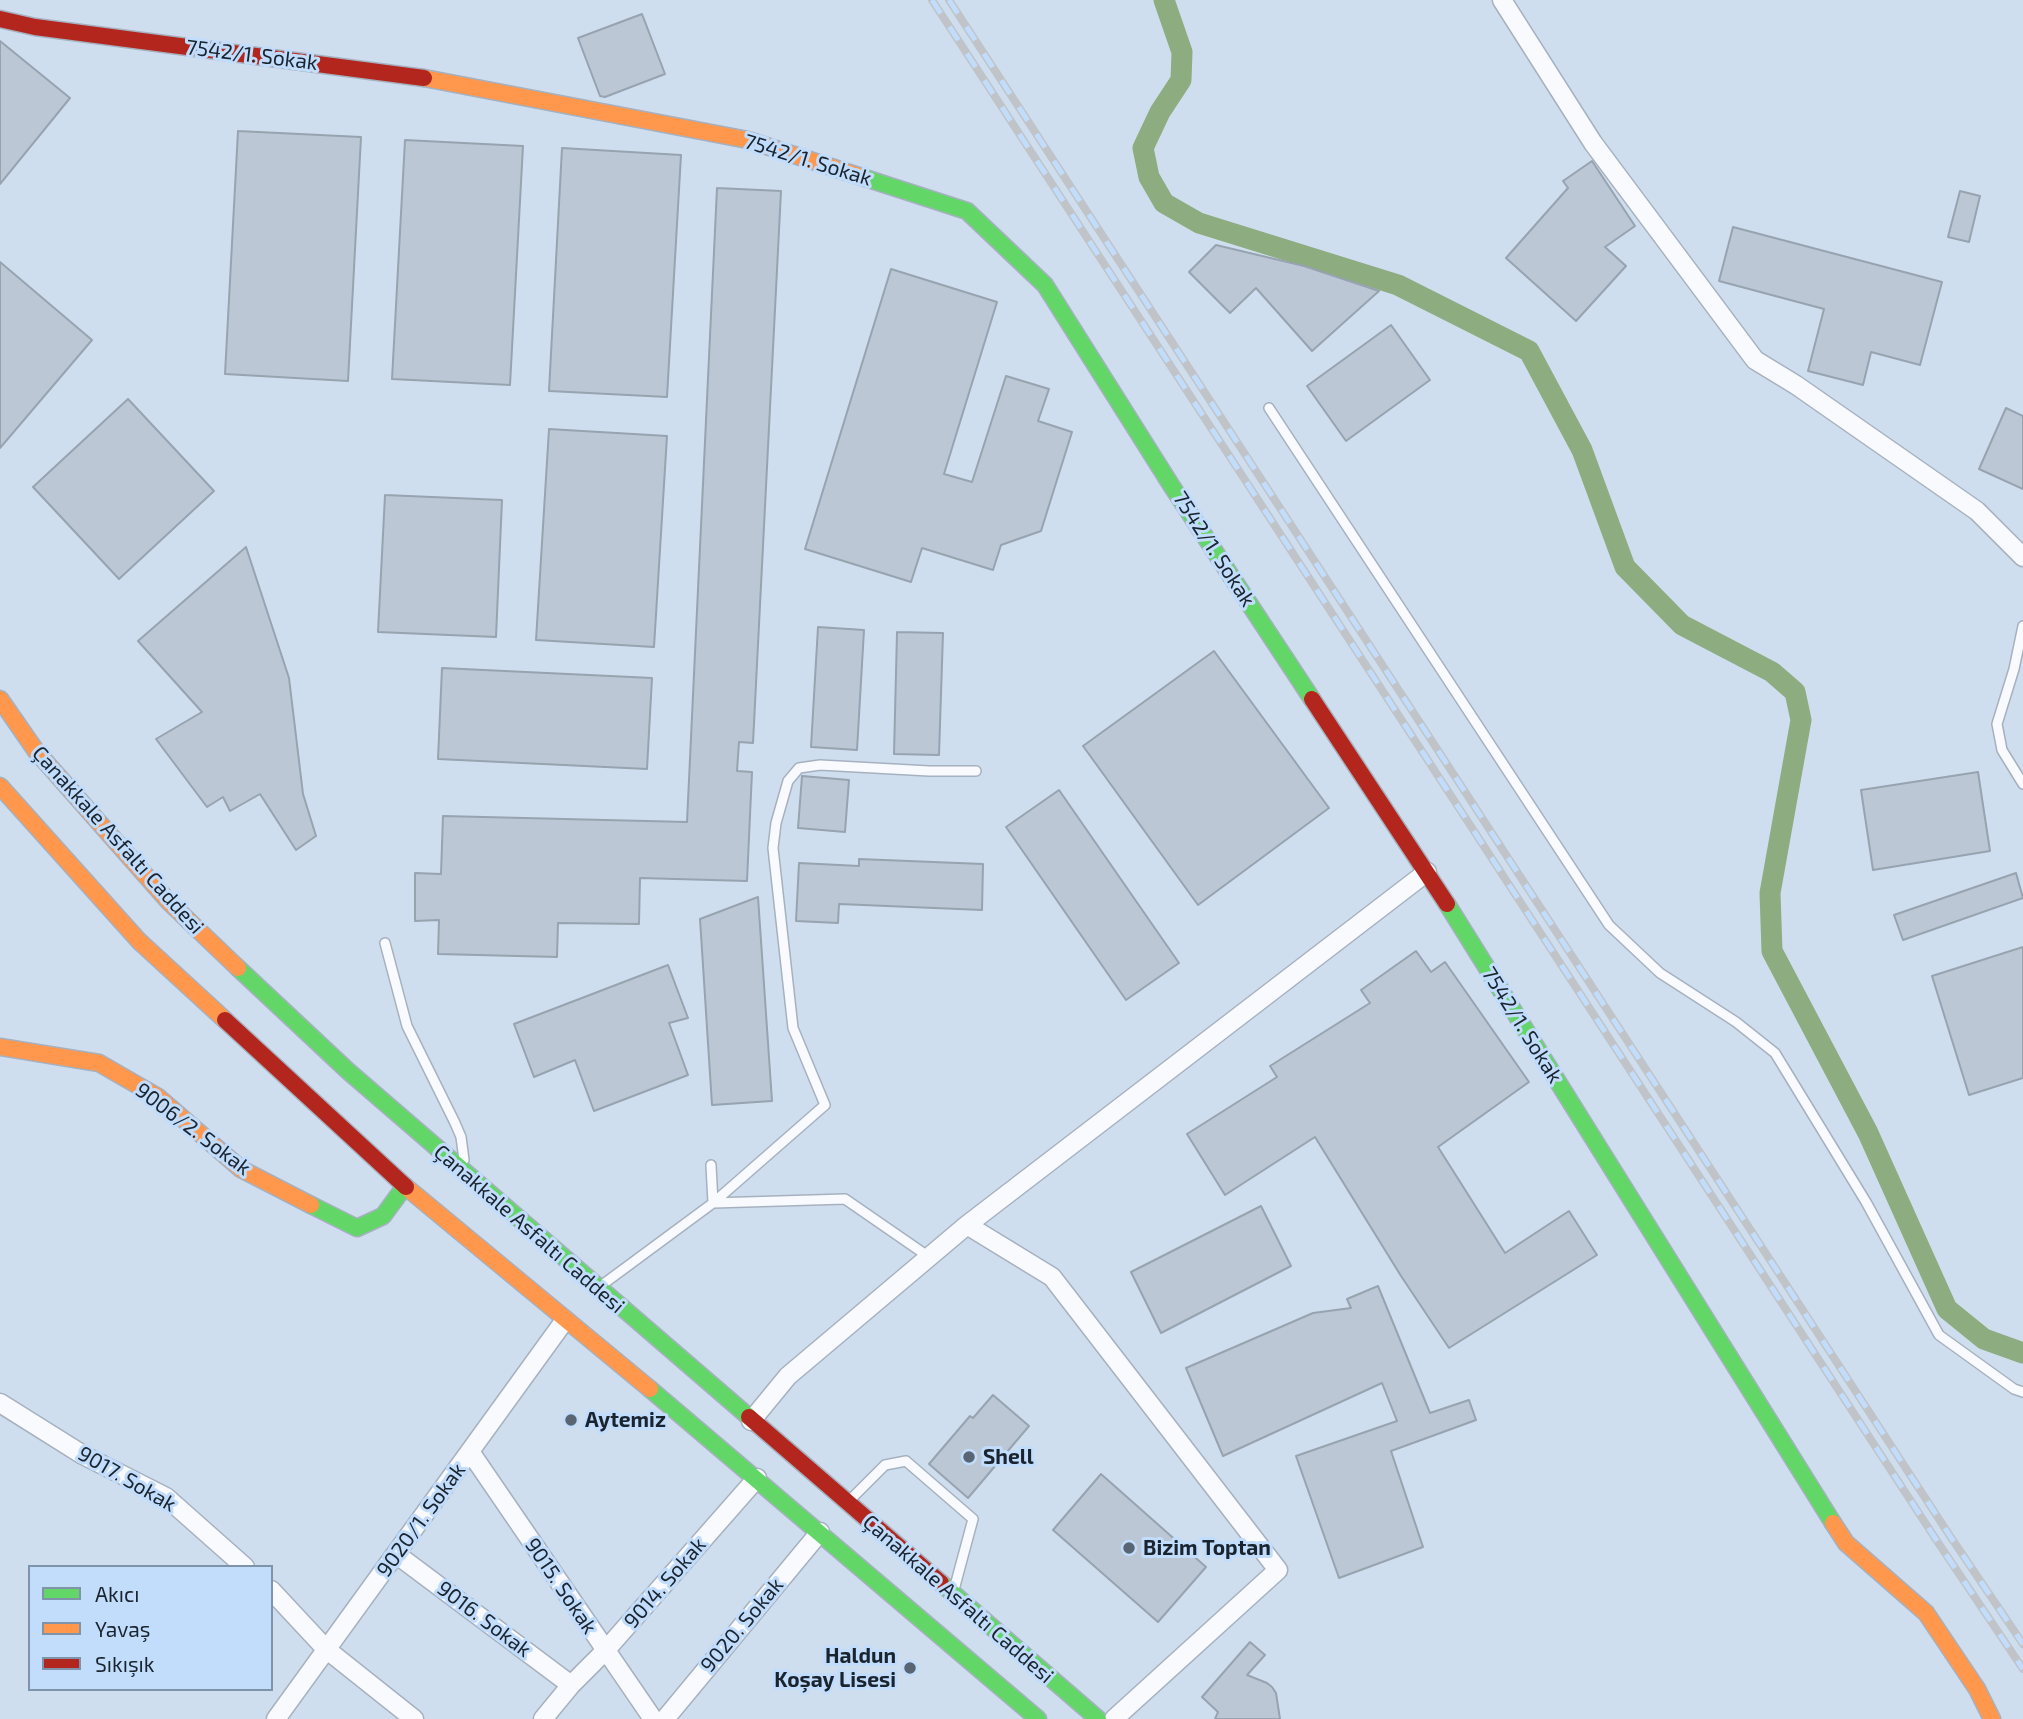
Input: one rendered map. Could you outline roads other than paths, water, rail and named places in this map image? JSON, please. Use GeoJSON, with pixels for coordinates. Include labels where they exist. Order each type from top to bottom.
{"type":"FeatureCollection","features":[{"type":"Feature","properties":{"kind":"main road","name":"7542/1. Sokak"},"geometry":{"type":"LineString","coordinates":[[0,19],[35,27],[445,80],[735,137],[967,211],[1045,285],[1171,485],[1427,872],[1846,1543],[1926,1613],[1977,1689],[1992,1719]]}},
{"type":"Feature","properties":{"kind":"main road","name":"Çanakkale Asfaltı Caddesi"},"geometry":{"type":"LineString","coordinates":[[0,699],[36,751],[169,902],[348,1071],[1098,1719]]}},
{"type":"Feature","properties":{"kind":"main road","name":"Çanakkale Asfaltı Caddesi"},"geometry":{"type":"LineString","coordinates":[[0,786],[139,941],[405,1186],[820,1531],[1038,1719]]}},
{"type":"Feature","properties":{"kind":"main road","name":"9006/2. Sokak"},"geometry":{"type":"LineString","coordinates":[[0,1047],[99,1063],[158,1097],[242,1170],[357,1228],[383,1216],[405,1186]]}},
{"type":"Feature","properties":{"kind":"street"},"geometry":{"type":"LineString","coordinates":[[1502,0],[1593,143],[1755,359],[1977,511],[2023,557]]}},
{"type":"Feature","properties":{"kind":"street"},"geometry":{"type":"LineString","coordinates":[[751,1421],[788,1376],[967,1225],[1427,872]]}},
{"type":"Feature","properties":{"kind":"street"},"geometry":{"type":"LineString","coordinates":[[967,1225],[1052,1277],[1278,1570],[1114,1719]]}},
{"type":"Feature","properties":{"kind":"street","name":"9020/1. Sokak"},"geometry":{"type":"LineString","coordinates":[[276,1719],[565,1320]]}},
{"type":"Feature","properties":{"kind":"street","name":"9017. Sokak"},"geometry":{"type":"LineString","coordinates":[[0,1403],[83,1455],[166,1497],[243,1565]]}},
{"type":"Feature","properties":{"kind":"street","name":"9015. Sokak"},"geometry":{"type":"LineString","coordinates":[[471,1452],[653,1719]]}},
{"type":"Feature","properties":{"kind":"street","name":"9014. Sokak"},"geometry":{"type":"LineString","coordinates":[[543,1719],[757,1478]]}},
{"type":"Feature","properties":{"kind":"street","name":"9020. Sokak"},"geometry":{"type":"LineString","coordinates":[[665,1719],[820,1531]]}},
{"type":"Feature","properties":{"kind":"street","name":"9016. Sokak"},"geometry":{"type":"LineString","coordinates":[[396,1554],[571,1685]]}},
{"type":"Feature","properties":{"kind":"street"},"geometry":{"type":"LineString","coordinates":[[273,1592],[326,1649],[414,1719]]}},
{"type":"Feature","properties":{"kind":"lane"},"geometry":{"type":"LineString","coordinates":[[1269,408],[1609,925],[1660,973],[1736,1022],[1775,1053],[1866,1202],[1939,1335],[2014,1389],[2023,1392]]}},
{"type":"Feature","properties":{"kind":"lane"},"geometry":{"type":"LineString","coordinates":[[2023,626],[2014,669],[1997,724],[2002,750],[2023,784]]}},
{"type":"Feature","properties":{"kind":"lane"},"geometry":{"type":"LineString","coordinates":[[598,1289],[713,1203],[825,1105],[793,1028],[773,848],[776,822],[788,781],[799,768],[820,765],[976,771]]}},
{"type":"Feature","properties":{"kind":"lane"},"geometry":{"type":"LineString","coordinates":[[385,943],[407,1026],[461,1137],[463,1171]]}},
{"type":"Feature","properties":{"kind":"lane"},"geometry":{"type":"LineString","coordinates":[[711,1165],[713,1203]]}},
{"type":"Feature","properties":{"kind":"lane"},"geometry":{"type":"LineString","coordinates":[[713,1203],[845,1199],[929,1257]]}},
{"type":"Feature","properties":{"kind":"lane"},"geometry":{"type":"LineString","coordinates":[[847,1503],[885,1465],[906,1461],[973,1519],[952,1594]]}},
{"type":"Feature","properties":{"kind":"waterway"},"geometry":{"type":"LineString","coordinates":[[1164,0],[1182,52],[1181,80],[1160,112],[1143,148],[1149,177],[1164,203],[1199,223],[1398,285],[1529,351],[1582,450],[1625,567],[1682,625],[1772,672],[1795,692],[1801,720],[1770,893],[1772,951],[1868,1133],[1947,1309],[1984,1339],[2023,1353]]}},
{"type":"Feature","properties":{"kind":"railway"},"geometry":{"type":"LineString","coordinates":[[932,0],[2023,1669]]}},
{"type":"Feature","properties":{"kind":"railway"},"geometry":{"type":"LineString","coordinates":[[949,0],[2023,1644]]}},
{"type":"Feature","properties":{"kind":"place","name":"Aytemiz"},"geometry":{"type":"Point","coordinates":[571,1420]}},
{"type":"Feature","properties":{"kind":"place","name":"Shell"},"geometry":{"type":"Point","coordinates":[969,1457]}},
{"type":"Feature","properties":{"kind":"place","name":"Bizim Toptan"},"geometry":{"type":"Point","coordinates":[1129,1548]}},
{"type":"Feature","properties":{"kind":"place","name":"Haldun Koşay Lisesi"},"geometry":{"type":"Point","coordinates":[910,1668]}}]}
